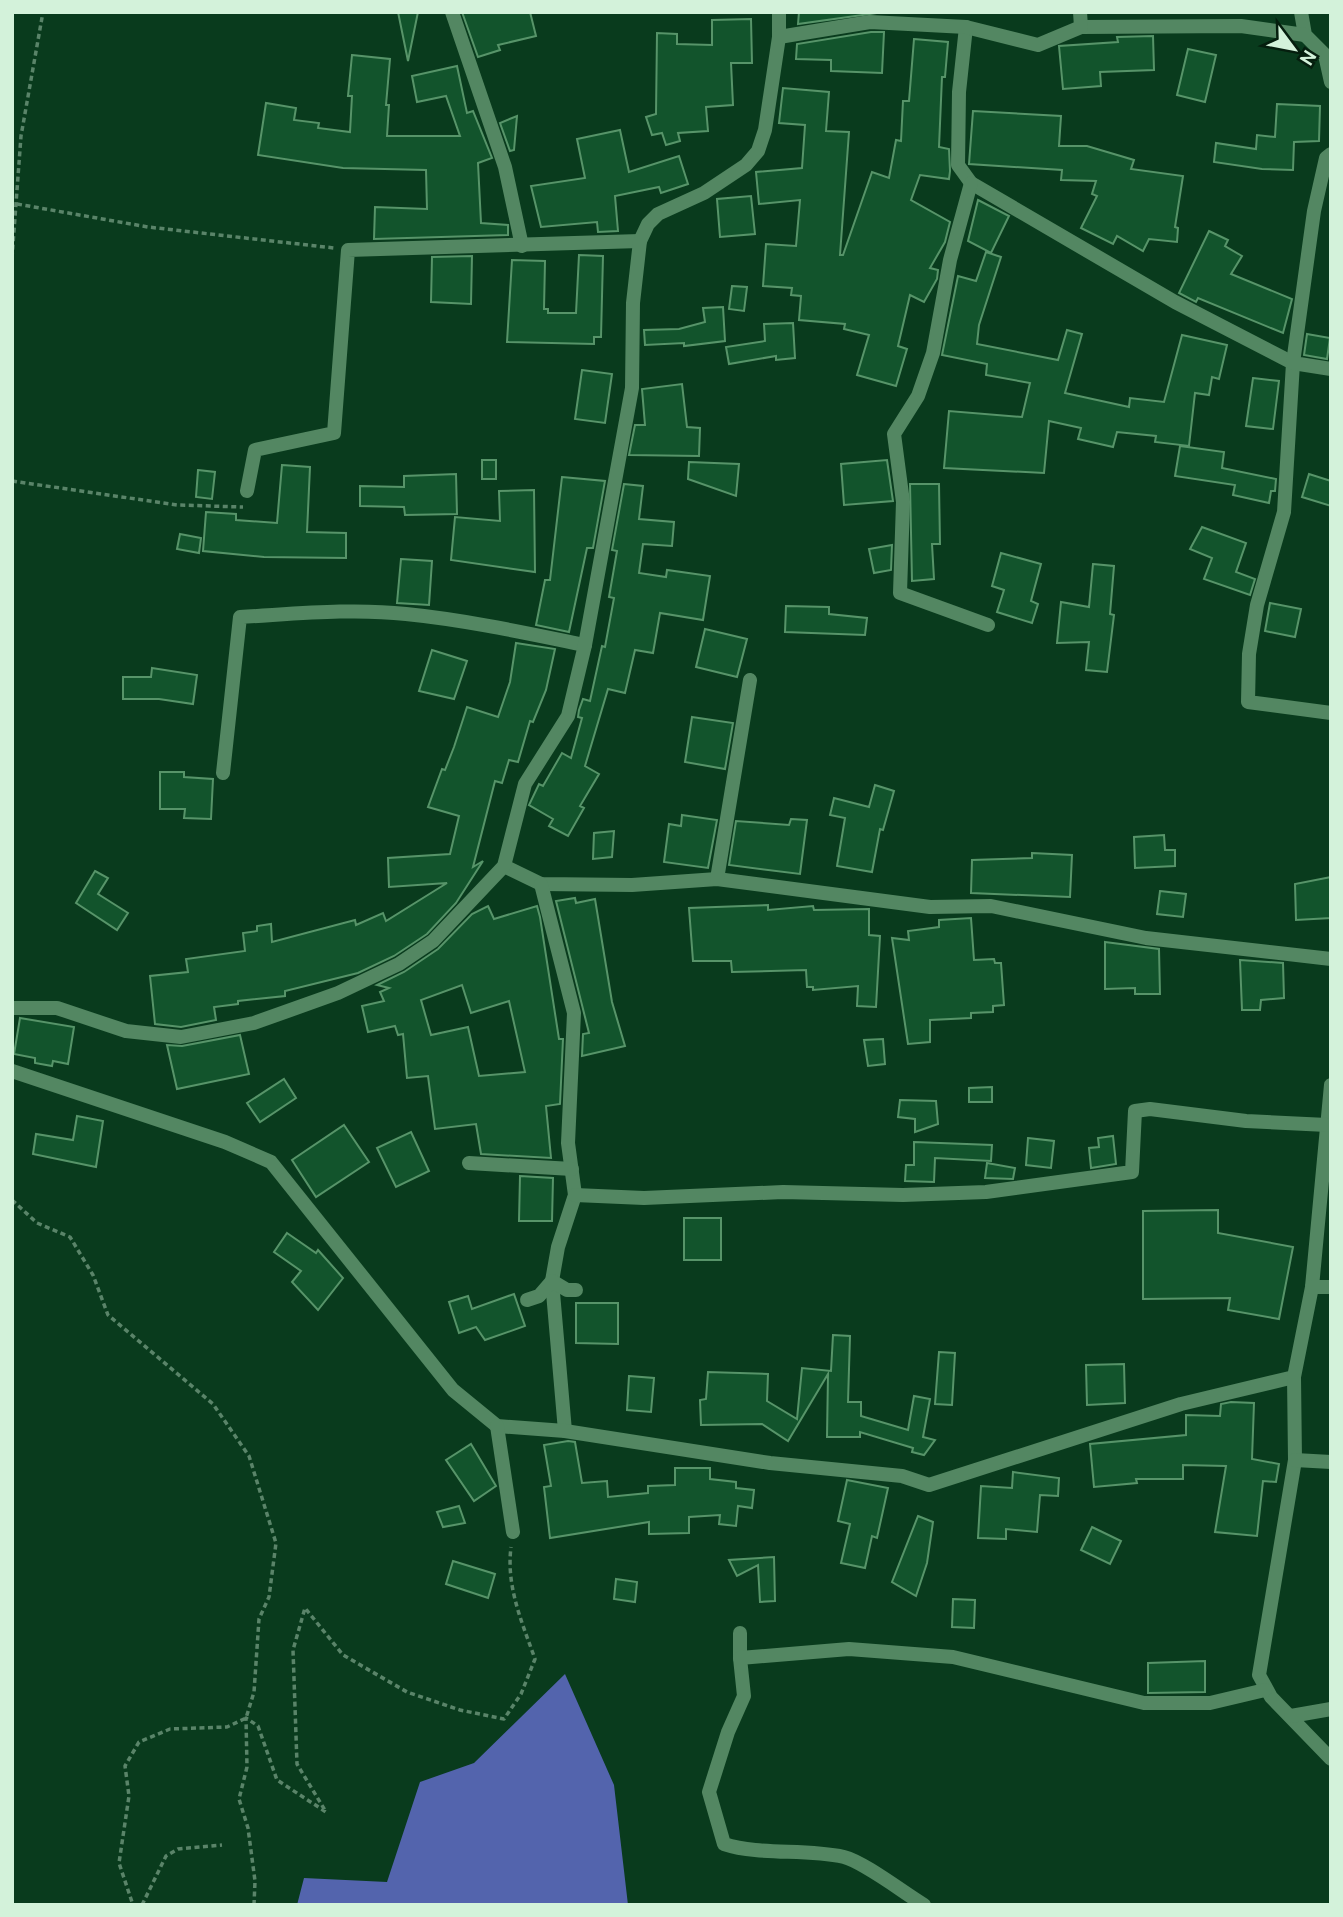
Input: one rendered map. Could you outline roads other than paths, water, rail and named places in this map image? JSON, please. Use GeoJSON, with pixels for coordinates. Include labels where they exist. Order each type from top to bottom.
{"type":"FeatureCollection","features":[{"type":"Feature","properties":{"kind":"street"},"geometry":{"type":"LineString","coordinates":[[452,12],[505,167],[523,246]]}},
{"type":"Feature","properties":{"kind":"street"},"geometry":{"type":"LineString","coordinates":[[12,1008],[57,1008],[126,1031],[181,1037],[254,1023],[338,993],[398,964],[433,941],[504,866],[525,784],[568,716],[585,645],[632,388],[633,303],[639,242],[648,224],[658,214],[704,192],[746,165],[758,151],[765,130],[779,37],[779,12]]}},
{"type":"Feature","properties":{"kind":"street"},"geometry":{"type":"LineString","coordinates":[[1300,12],[1305,35],[1325,55],[1331,82]]}},
{"type":"Feature","properties":{"kind":"street"},"geometry":{"type":"LineString","coordinates":[[779,37],[870,22],[966,27],[1038,44],[1080,20],[1241,26],[1305,35]]}},
{"type":"Feature","properties":{"kind":"street"},"geometry":{"type":"LineString","coordinates":[[966,27],[959,92],[958,165],[971,183],[1175,302],[1293,363],[1331,369]]}},
{"type":"Feature","properties":{"kind":"street"},"geometry":{"type":"LineString","coordinates":[[1331,154],[1325,158],[1314,211],[1293,363],[1284,512],[1257,605],[1250,654],[1248,702],[1331,713]]}},
{"type":"Feature","properties":{"kind":"street"},"geometry":{"type":"LineString","coordinates":[[971,183],[950,260],[933,353],[918,396],[894,434],[903,502],[900,593],[988,625]]}},
{"type":"Feature","properties":{"kind":"street"},"geometry":{"type":"LineString","coordinates":[[247,491],[255,450],[334,433],[348,250],[639,242]]}},
{"type":"Feature","properties":{"kind":"street"},"geometry":{"type":"LineString","coordinates":[[223,773],[240,617],[311,613],[404,613],[496,626],[585,645]]}},
{"type":"Feature","properties":{"kind":"street"},"geometry":{"type":"LineString","coordinates":[[717,879],[750,680]]}},
{"type":"Feature","properties":{"kind":"street"},"geometry":{"type":"LineString","coordinates":[[504,866],[541,884],[632,885],[717,879],[930,907],[991,906],[1146,938],[1331,960]]}},
{"type":"Feature","properties":{"kind":"street"},"geometry":{"type":"LineString","coordinates":[[541,884],[575,1013],[568,1143],[575,1195],[558,1247],[552,1281],[565,1430]]}},
{"type":"Feature","properties":{"kind":"street"},"geometry":{"type":"LineString","coordinates":[[12,1071],[225,1142],[271,1162],[453,1390],[497,1426],[565,1430],[770,1462],[902,1476],[929,1485],[1181,1404],[1294,1377]]}},
{"type":"Feature","properties":{"kind":"street"},"geometry":{"type":"LineString","coordinates":[[1331,1085],[1312,1287],[1294,1377],[1295,1460],[1259,1675],[1265,1690],[1331,1759]]}},
{"type":"Feature","properties":{"kind":"street"},"geometry":{"type":"LineString","coordinates":[[575,1195],[645,1198],[717,1193],[903,1195],[986,1192],[1132,1172],[1135,1111],[1150,1109],[1246,1121],[1327,1125]]}},
{"type":"Feature","properties":{"kind":"street"},"geometry":{"type":"LineString","coordinates":[[470,1164],[572,1169]]}},
{"type":"Feature","properties":{"kind":"street"},"geometry":{"type":"LineString","coordinates":[[552,1281],[567,1290],[576,1290]]}},
{"type":"Feature","properties":{"kind":"street"},"geometry":{"type":"LineString","coordinates":[[527,1300],[539,1296],[552,1281]]}},
{"type":"Feature","properties":{"kind":"street"},"geometry":{"type":"LineString","coordinates":[[1312,1287],[1331,1287]]}},
{"type":"Feature","properties":{"kind":"street"},"geometry":{"type":"LineString","coordinates":[[497,1426],[513,1531]]}},
{"type":"Feature","properties":{"kind":"street"},"geometry":{"type":"LineString","coordinates":[[1295,1460],[1331,1462]]}},
{"type":"Feature","properties":{"kind":"street"},"geometry":{"type":"LineString","coordinates":[[740,1633],[744,1696],[728,1732],[709,1792],[724,1844],[744,1850],[811,1851],[847,1857],[924,1905]]}},
{"type":"Feature","properties":{"kind":"street"},"geometry":{"type":"LineString","coordinates":[[740,1658],[849,1649],[953,1657],[1144,1703],[1210,1703],[1265,1690]]}},
{"type":"Feature","properties":{"kind":"street"},"geometry":{"type":"LineString","coordinates":[[1291,1716],[1331,1709]]}}]}
